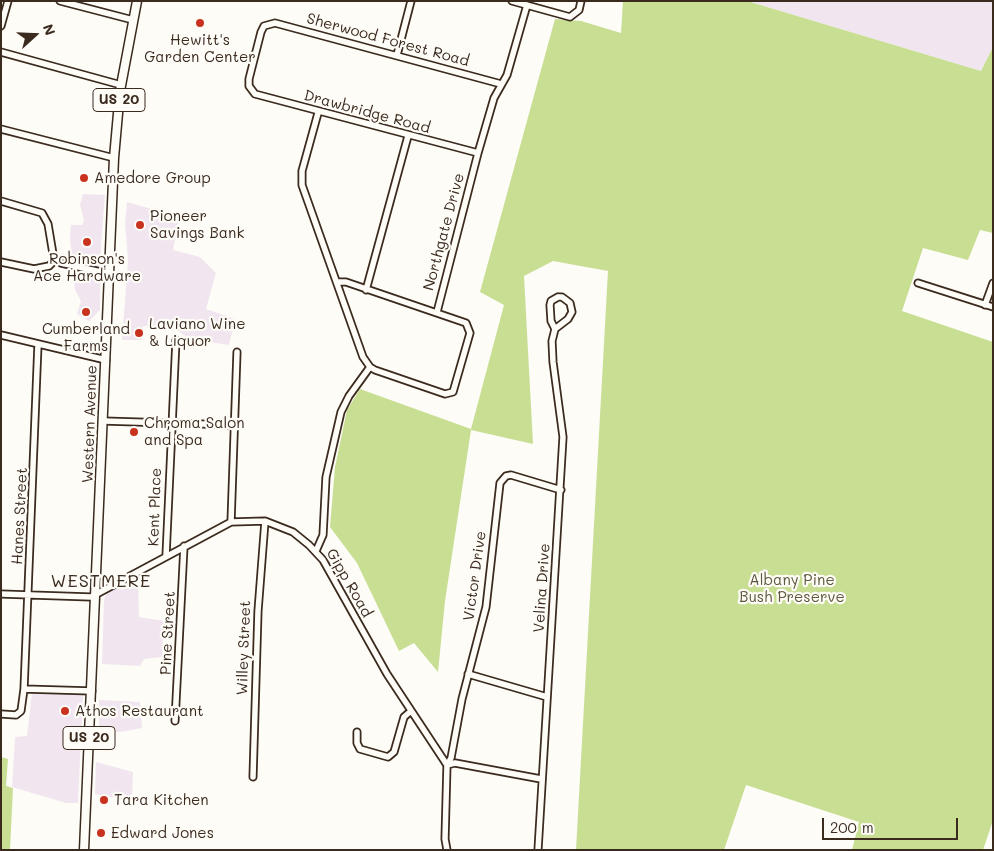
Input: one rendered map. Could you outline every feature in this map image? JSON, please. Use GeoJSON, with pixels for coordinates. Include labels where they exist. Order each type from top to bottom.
{"type":"FeatureCollection","features":[{"type":"Feature","properties":{"kind":"main road","name":"Western Avenue"},"geometry":{"type":"LineString","coordinates":[[84,850],[114,158],[121,85],[137,1]]}},
{"type":"Feature","properties":{"kind":"street"},"geometry":{"type":"LineString","coordinates":[[1,26],[8,1]]}},
{"type":"Feature","properties":{"kind":"street"},"geometry":{"type":"LineString","coordinates":[[60,1],[133,20]]}},
{"type":"Feature","properties":{"kind":"street"},"geometry":{"type":"LineString","coordinates":[[396,55],[411,1]]}},
{"type":"Feature","properties":{"kind":"street"},"geometry":{"type":"LineString","coordinates":[[512,1],[564,17],[576,14],[581,1]]}},
{"type":"Feature","properties":{"kind":"street","name":"Northgate Drive"},"geometry":{"type":"LineString","coordinates":[[370,367],[445,394],[454,392],[470,330],[463,321],[436,312],[478,153],[501,84],[507,75],[526,5]]}},
{"type":"Feature","properties":{"kind":"street","name":"Sherwood Forest Road"},"geometry":{"type":"LineString","coordinates":[[251,90],[249,82],[251,70],[261,32],[268,23],[275,23],[501,84]]}},
{"type":"Feature","properties":{"kind":"street"},"geometry":{"type":"LineString","coordinates":[[1,52],[121,85]]}},
{"type":"Feature","properties":{"kind":"street","name":"Drawbridge Road"},"geometry":{"type":"LineString","coordinates":[[251,90],[260,96],[318,113],[478,153]]}},
{"type":"Feature","properties":{"kind":"street"},"geometry":{"type":"LineString","coordinates":[[316,551],[323,535],[326,478],[341,412],[349,396],[370,367],[360,349],[338,282],[302,185],[302,171],[318,113]]}},
{"type":"Feature","properties":{"kind":"street"},"geometry":{"type":"LineString","coordinates":[[1,129],[114,158]]}},
{"type":"Feature","properties":{"kind":"street"},"geometry":{"type":"LineString","coordinates":[[366,290],[408,136]]}},
{"type":"Feature","properties":{"kind":"street"},"geometry":{"type":"LineString","coordinates":[[1,201],[42,213],[48,224],[56,259],[65,265],[110,274]]}},
{"type":"Feature","properties":{"kind":"street"},"geometry":{"type":"LineString","coordinates":[[1,262],[34,269],[49,266],[56,259]]}},
{"type":"Feature","properties":{"kind":"street"},"geometry":{"type":"LineString","coordinates":[[338,282],[346,282],[436,312]]}},
{"type":"Feature","properties":{"kind":"street"},"geometry":{"type":"LineString","coordinates":[[918,283],[993,307]]}},
{"type":"Feature","properties":{"kind":"street"},"geometry":{"type":"LineString","coordinates":[[985,305],[993,283]]}},
{"type":"Feature","properties":{"kind":"street","name":"Velina Drive"},"geometry":{"type":"LineString","coordinates":[[538,850],[563,437],[552,341],[555,329],[568,319],[572,312],[570,303],[562,297],[554,298],[550,305],[551,321],[555,329]]}},
{"type":"Feature","properties":{"kind":"street"},"geometry":{"type":"LineString","coordinates":[[1,335],[106,360]]}},
{"type":"Feature","properties":{"kind":"street","name":"Kent Place"},"geometry":{"type":"LineString","coordinates":[[166,556],[176,340]]}},
{"type":"Feature","properties":{"kind":"street","name":"Hanes Street"},"geometry":{"type":"LineString","coordinates":[[1,714],[16,715],[21,710],[24,689],[38,344]]}},
{"type":"Feature","properties":{"kind":"street"},"geometry":{"type":"LineString","coordinates":[[231,522],[237,352]]}},
{"type":"Feature","properties":{"kind":"street"},"geometry":{"type":"LineString","coordinates":[[104,421],[234,425]]}},
{"type":"Feature","properties":{"kind":"street","name":"Victor Drive"},"geometry":{"type":"LineString","coordinates":[[447,765],[451,758],[468,674],[486,607],[497,502],[502,480],[511,475],[561,490]]}},
{"type":"Feature","properties":{"kind":"street","name":"Gipp Road"},"geometry":{"type":"LineString","coordinates":[[96,594],[231,522],[264,521],[293,532],[316,551],[411,711],[447,765]]}},
{"type":"Feature","properties":{"kind":"street","name":"Willey Street"},"geometry":{"type":"LineString","coordinates":[[253,777],[258,611],[264,521]]}},
{"type":"Feature","properties":{"kind":"street","name":"Pine Street"},"geometry":{"type":"LineString","coordinates":[[175,720],[184,546]]}},
{"type":"Feature","properties":{"kind":"street"},"geometry":{"type":"LineString","coordinates":[[1,594],[82,598],[96,594]]}},
{"type":"Feature","properties":{"kind":"street"},"geometry":{"type":"LineString","coordinates":[[468,674],[547,697]]}},
{"type":"Feature","properties":{"kind":"street"},"geometry":{"type":"LineString","coordinates":[[24,689],[92,691]]}},
{"type":"Feature","properties":{"kind":"street"},"geometry":{"type":"LineString","coordinates":[[357,732],[357,743],[360,749],[388,757],[394,752],[404,717],[411,711]]}},
{"type":"Feature","properties":{"kind":"street"},"geometry":{"type":"LineString","coordinates":[[447,850],[445,839],[447,765],[455,763],[541,779]]}},
{"type":"Feature","properties":{"kind":"shaded area"},"geometry":{"type":"Polygon","coordinates":[[[747,1],[993,1],[993,47],[981,71],[747,1]]]}},
{"type":"Feature","properties":{"kind":"shaded area"},"geometry":{"type":"Polygon","coordinates":[[[83,194],[105,195],[101,245],[100,310],[89,321],[77,314],[81,301],[75,290],[70,238],[71,225],[82,225],[84,220],[80,205],[83,194]]]}},
{"type":"Feature","properties":{"kind":"shaded area"},"geometry":{"type":"Polygon","coordinates":[[[127,202],[180,217],[173,250],[200,257],[216,273],[206,309],[235,319],[229,345],[189,339],[176,329],[143,326],[142,340],[122,340],[128,260],[125,223],[127,202]]]}},
{"type":"Feature","properties":{"kind":"shaded area"},"geometry":{"type":"Polygon","coordinates":[[[138,578],[139,617],[164,621],[162,657],[144,659],[140,666],[102,664],[104,600],[106,594],[132,579],[138,578]]]}},
{"type":"Feature","properties":{"kind":"shaded area"},"geometry":{"type":"Polygon","coordinates":[[[32,692],[83,695],[78,803],[66,803],[12,787],[15,737],[27,736],[32,692]]]}},
{"type":"Feature","properties":{"kind":"shaded area"},"geometry":{"type":"Polygon","coordinates":[[[99,700],[140,702],[142,728],[120,732],[99,731],[99,700]]]}},
{"type":"Feature","properties":{"kind":"shaded area"},"geometry":{"type":"Polygon","coordinates":[[[96,762],[133,772],[132,801],[95,794],[96,762]]]}},
{"type":"Feature","properties":{"kind":"green space","name":"Albany Pine Bush Preserve"},"geometry":{"type":"Polygon","coordinates":[[[623,1],[747,1],[981,71],[993,47],[993,233],[980,230],[968,260],[923,248],[902,311],[993,342],[993,820],[983,850],[852,850],[859,822],[746,785],[724,850],[576,850],[608,271],[553,261],[524,276],[533,444],[471,430],[445,601],[438,672],[414,643],[399,651],[357,563],[330,527],[335,467],[347,410],[360,389],[471,429],[504,305],[480,292],[555,19],[581,21],[621,33],[623,1]]]}},
{"type":"Feature","properties":{"kind":"green space"},"geometry":{"type":"Polygon","coordinates":[[[1,757],[8,759],[6,786],[13,788],[10,850],[1,850],[1,757]]]}},
{"type":"Feature","properties":{"kind":"place","name":"Hewitt's Garden Center"},"geometry":{"type":"Point","coordinates":[200,23]}},
{"type":"Feature","properties":{"kind":"place","name":"Amedore Group"},"geometry":{"type":"Point","coordinates":[84,178]}},
{"type":"Feature","properties":{"kind":"place","name":"Pioneer Savings Bank"},"geometry":{"type":"Point","coordinates":[140,225]}},
{"type":"Feature","properties":{"kind":"place","name":"Robinson's Ace Hardware"},"geometry":{"type":"Point","coordinates":[87,242]}},
{"type":"Feature","properties":{"kind":"place","name":"Cumberland Farms"},"geometry":{"type":"Point","coordinates":[86,312]}},
{"type":"Feature","properties":{"kind":"place","name":"Laviano Wine & Liquor"},"geometry":{"type":"Point","coordinates":[139,333]}},
{"type":"Feature","properties":{"kind":"place","name":"Chroma Salon and Spa"},"geometry":{"type":"Point","coordinates":[134,432]}},
{"type":"Feature","properties":{"kind":"place","name":"Athos Restaurant"},"geometry":{"type":"Point","coordinates":[65,711]}},
{"type":"Feature","properties":{"kind":"place","name":"Tara Kitchen"},"geometry":{"type":"Point","coordinates":[104,800]}},
{"type":"Feature","properties":{"kind":"place","name":"Edward Jones"},"geometry":{"type":"Point","coordinates":[101,833]}},
{"type":"Feature","properties":{"kind":"district","name":"WESTMERE"},"geometry":{"type":"Point","coordinates":[101,581]}}]}
